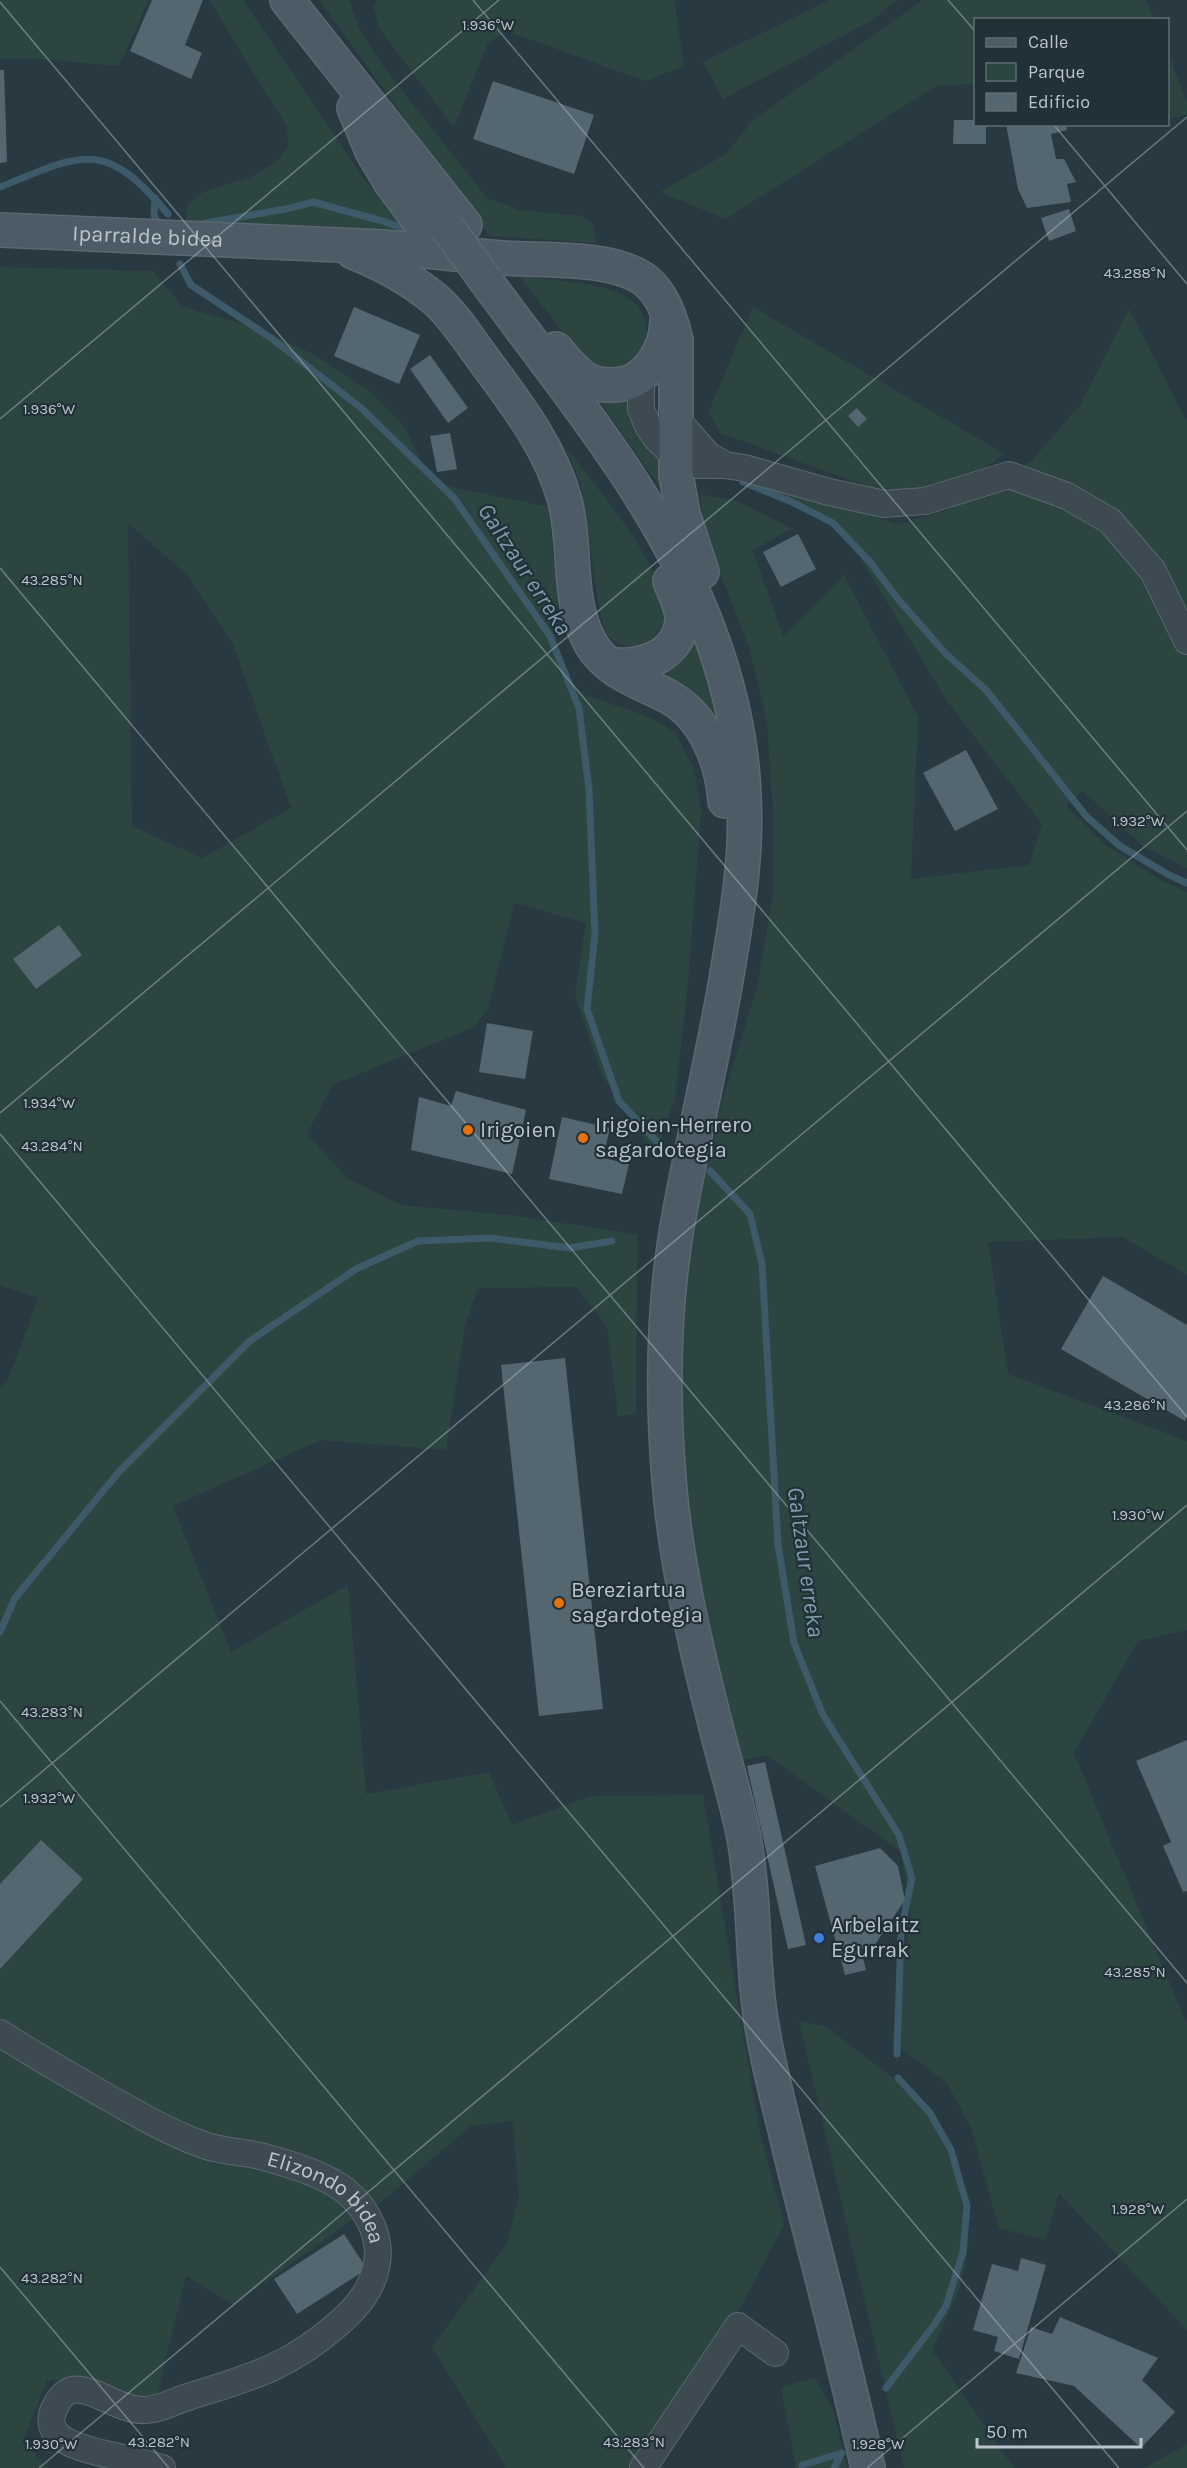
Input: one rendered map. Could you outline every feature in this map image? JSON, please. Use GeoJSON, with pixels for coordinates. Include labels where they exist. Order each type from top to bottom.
{"type":"FeatureCollection","features":[{"type":"Feature","properties":{"kind":"street"},"geometry":{"type":"LineString","coordinates":[[274,0],[354,108],[443,264],[645,501],[689,585],[708,630],[729,697],[739,748],[744,792],[741,893],[724,996],[676,1230],[665,1340],[665,1428],[673,1522],[714,1721],[744,1837],[754,1914],[792,2060],[890,2468]]}},
{"type":"Feature","properties":{"kind":"street"},"geometry":{"type":"LineString","coordinates":[[287,0],[443,264],[628,507],[670,580],[682,617],[674,642],[666,651],[647,663],[624,667],[610,664]]}},
{"type":"Feature","properties":{"kind":"street","name":"Iparralde bidea"},"geometry":{"type":"LineString","coordinates":[[0,230],[172,236],[297,245]]}},
{"type":"Feature","properties":{"kind":"street"},"geometry":{"type":"LineString","coordinates":[[297,245],[361,267],[582,262],[624,270],[649,284],[666,310],[676,340],[674,416],[678,496],[693,548],[730,638],[752,733],[756,805],[752,834],[744,848]]}},
{"type":"Feature","properties":{"kind":"street"},"geometry":{"type":"LineString","coordinates":[[297,245],[337,245],[443,264],[557,350],[586,380],[600,385],[635,383],[649,369],[667,329],[666,310]]}},
{"type":"Feature","properties":{"kind":"street"},"geometry":{"type":"LineString","coordinates":[[443,264],[451,326],[478,352],[526,418],[542,443],[557,476],[566,503],[576,590],[585,631],[599,655],[627,678],[679,703],[702,731],[720,762],[727,835],[717,942],[724,996]]}},
{"type":"Feature","properties":{"kind":"street"},"geometry":{"type":"LineString","coordinates":[[635,383],[674,416],[718,466]]}},
{"type":"Feature","properties":{"kind":"street"},"geometry":{"type":"LineString","coordinates":[[635,383],[641,409],[648,426],[657,439],[675,456],[698,465],[744,468],[829,492],[884,504],[925,501],[1009,475],[1067,496],[1110,520],[1153,571],[1187,641]]}},
{"type":"Feature","properties":{"kind":"street"},"geometry":{"type":"LineString","coordinates":[[678,496],[692,478],[718,466]]}},
{"type":"Feature","properties":{"kind":"street"},"geometry":{"type":"LineString","coordinates":[[754,1914],[753,1953],[763,2034],[868,2468]]}},
{"type":"Feature","properties":{"kind":"street","name":"Elizondo bidea"},"geometry":{"type":"LineString","coordinates":[[0,2032],[34,2056],[157,2125],[202,2145],[259,2156],[323,2177],[346,2191],[362,2206],[373,2226],[378,2248],[376,2269],[371,2286],[345,2318],[288,2361],[256,2376],[145,2410],[124,2408],[88,2392],[72,2390],[60,2397],[53,2410],[52,2423],[59,2437],[79,2448],[162,2468]]}},
{"type":"Feature","properties":{"kind":"street"},"geometry":{"type":"LineString","coordinates":[[792,2060],[792,2093],[839,2296]]}},
{"type":"Feature","properties":{"kind":"street"},"geometry":{"type":"LineString","coordinates":[[643,2468],[738,2326],[775,2353]]}},
{"type":"Feature","properties":{"kind":"street"},"geometry":{"type":"LineString","coordinates":[[847,2333],[878,2468]]}},
{"type":"Feature","properties":{"kind":"green space"},"geometry":{"type":"Polygon","coordinates":[[[0,0],[149,0],[119,66],[29,58],[0,59],[0,0]]]}},
{"type":"Feature","properties":{"kind":"green space"},"geometry":{"type":"Polygon","coordinates":[[[209,0],[243,0],[362,176],[410,236],[186,224],[188,204],[203,192],[251,177],[276,162],[288,147],[287,127],[209,0]]]}},
{"type":"Feature","properties":{"kind":"green space"},"geometry":{"type":"Polygon","coordinates":[[[319,0],[349,0],[360,30],[385,69],[487,198],[520,210],[581,216],[594,225],[595,243],[490,236],[319,0]]]}},
{"type":"Feature","properties":{"kind":"green space"},"geometry":{"type":"Polygon","coordinates":[[[376,0],[674,0],[684,66],[645,81],[507,31],[488,43],[454,127],[380,30],[373,7],[376,0]]]}},
{"type":"Feature","properties":{"kind":"green space"},"geometry":{"type":"Polygon","coordinates":[[[829,0],[897,0],[871,21],[723,99],[703,62],[829,0]]]}},
{"type":"Feature","properties":{"kind":"green space"},"geometry":{"type":"Polygon","coordinates":[[[923,0],[1146,0],[1154,18],[974,18],[974,84],[936,86],[725,219],[660,192],[726,154],[753,120],[923,0]]]}},
{"type":"Feature","properties":{"kind":"green space"},"geometry":{"type":"Polygon","coordinates":[[[1169,56],[1187,102],[1187,115],[1169,119],[1169,56]]]}},
{"type":"Feature","properties":{"kind":"green space"},"geometry":{"type":"Polygon","coordinates":[[[0,267],[153,271],[182,306],[254,328],[311,353],[368,390],[403,425],[432,483],[549,507],[557,601],[557,652],[568,679],[585,695],[649,717],[675,732],[694,769],[701,811],[688,982],[675,1098],[655,1157],[601,1073],[575,995],[586,923],[514,903],[488,1009],[472,1028],[332,1085],[307,1134],[347,1178],[401,1205],[508,1215],[637,1234],[636,1414],[618,1416],[607,1327],[576,1287],[478,1288],[465,1326],[446,1450],[321,1440],[173,1506],[231,1652],[348,1585],[366,1794],[489,1772],[512,1825],[591,1796],[703,1795],[759,2128],[784,2225],[731,2325],[633,2468],[506,2468],[432,2347],[506,2245],[519,2198],[513,2121],[471,2126],[373,2209],[194,2132],[0,2025],[0,1388],[9,1378],[38,1298],[0,1285],[0,267]],[[128,523],[132,826],[202,858],[291,808],[233,644],[187,575],[128,523]]]}},
{"type":"Feature","properties":{"kind":"green space"},"geometry":{"type":"Polygon","coordinates":[[[519,276],[601,287],[630,299],[640,310],[645,322],[646,337],[639,354],[634,360],[622,366],[590,367],[519,276]]]}},
{"type":"Feature","properties":{"kind":"green space"},"geometry":{"type":"Polygon","coordinates":[[[753,307],[1005,454],[973,476],[935,491],[891,495],[720,433],[708,413],[753,307]]]}},
{"type":"Feature","properties":{"kind":"green space"},"geometry":{"type":"Polygon","coordinates":[[[1129,309],[1187,422],[1187,868],[1144,847],[1083,791],[1066,805],[1106,845],[1162,881],[1187,892],[1187,1275],[1123,1237],[988,1242],[1008,1374],[1187,1441],[1187,1630],[1138,1641],[1074,1753],[1187,2025],[1187,2330],[1059,2193],[1045,2240],[999,2228],[971,2128],[947,2083],[892,2042],[911,1914],[901,1852],[767,1755],[734,1762],[692,1562],[674,1376],[693,1228],[723,1098],[757,987],[773,894],[773,813],[767,721],[749,648],[704,530],[700,495],[738,501],[792,528],[753,550],[783,636],[844,575],[918,717],[911,879],[1029,865],[1042,824],[947,701],[845,533],[750,479],[898,524],[948,510],[1032,460],[1080,405],[1129,309]]]}},
{"type":"Feature","properties":{"kind":"green space"},"geometry":{"type":"Polygon","coordinates":[[[629,396],[665,459],[668,499],[598,399],[629,396]]]}},
{"type":"Feature","properties":{"kind":"green space"},"geometry":{"type":"Polygon","coordinates":[[[566,448],[636,541],[658,581],[665,601],[664,623],[657,633],[639,645],[628,646],[617,643],[608,635],[604,625],[583,495],[566,448]]]}},
{"type":"Feature","properties":{"kind":"green space"},"geometry":{"type":"Polygon","coordinates":[[[693,631],[706,666],[719,726],[655,675],[693,631]]]}},
{"type":"Feature","properties":{"kind":"green space"},"geometry":{"type":"Polygon","coordinates":[[[799,2021],[825,2026],[897,2081],[927,2113],[953,2164],[969,2241],[960,2288],[932,2350],[1014,2468],[904,2468],[799,2021]]]}},
{"type":"Feature","properties":{"kind":"green space"},"geometry":{"type":"Polygon","coordinates":[[[0,2040],[31,2061],[213,2164],[254,2165],[332,2190],[359,2215],[233,2305],[186,2276],[156,2399],[133,2400],[68,2379],[47,2381],[23,2441],[48,2468],[0,2468],[0,2040]]]}},
{"type":"Feature","properties":{"kind":"green space"},"geometry":{"type":"Polygon","coordinates":[[[815,2378],[833,2410],[847,2468],[796,2468],[781,2387],[815,2378]]]}},
{"type":"Feature","properties":{"kind":"green space"},"geometry":{"type":"Polygon","coordinates":[[[1187,2444],[1187,2468],[1145,2468],[1187,2444]]]}},
{"type":"Feature","properties":{"kind":"building"},"geometry":{"type":"Polygon","coordinates":[[[152,0],[203,0],[185,45],[202,53],[191,79],[130,51],[152,0]]]}},
{"type":"Feature","properties":{"kind":"building"},"geometry":{"type":"Polygon","coordinates":[[[0,70],[4,70],[7,162],[0,163],[0,70]]]}},
{"type":"Feature","properties":{"kind":"building"},"geometry":{"type":"Polygon","coordinates":[[[493,81],[594,115],[574,174],[473,139],[493,81]]]}},
{"type":"Feature","properties":{"kind":"building"},"geometry":{"type":"Polygon","coordinates":[[[954,120],[974,120],[974,126],[986,126],[986,144],[953,144],[954,120]]]}},
{"type":"Feature","properties":{"kind":"building"},"geometry":{"type":"Polygon","coordinates":[[[1006,126],[1066,126],[1067,130],[1051,134],[1056,159],[1064,159],[1076,182],[1067,184],[1071,202],[1027,208],[1018,189],[1006,126]]]}},
{"type":"Feature","properties":{"kind":"building"},"geometry":{"type":"Polygon","coordinates":[[[1069,209],[1076,231],[1049,241],[1041,218],[1069,209]]]}},
{"type":"Feature","properties":{"kind":"building"},"geometry":{"type":"Polygon","coordinates":[[[354,307],[420,335],[399,384],[334,356],[354,307]]]}},
{"type":"Feature","properties":{"kind":"building"},"geometry":{"type":"Polygon","coordinates":[[[430,355],[468,408],[448,423],[410,369],[430,355]]]}},
{"type":"Feature","properties":{"kind":"building"},"geometry":{"type":"Polygon","coordinates":[[[857,408],[867,419],[858,427],[848,416],[857,408]]]}},
{"type":"Feature","properties":{"kind":"building"},"geometry":{"type":"Polygon","coordinates":[[[450,433],[457,469],[437,472],[430,436],[450,433]]]}},
{"type":"Feature","properties":{"kind":"building"},"geometry":{"type":"Polygon","coordinates":[[[798,534],[816,569],[781,587],[763,552],[798,534]]]}},
{"type":"Feature","properties":{"kind":"building"},"geometry":{"type":"Polygon","coordinates":[[[966,750],[998,809],[955,831],[923,773],[966,750]]]}},
{"type":"Feature","properties":{"kind":"building"},"geometry":{"type":"Polygon","coordinates":[[[59,925],[82,955],[36,989],[13,959],[59,925]]]}},
{"type":"Feature","properties":{"kind":"building"},"geometry":{"type":"Polygon","coordinates":[[[487,1023],[533,1031],[525,1079],[479,1072],[487,1023]]]}},
{"type":"Feature","properties":{"kind":"building","name":"Irigoien"},"geometry":{"type":"Polygon","coordinates":[[[456,1091],[526,1110],[512,1174],[411,1150],[419,1097],[451,1106],[456,1091]]]}},
{"type":"Feature","properties":{"kind":"building"},"geometry":{"type":"Polygon","coordinates":[[[562,1117],[610,1128],[603,1158],[629,1164],[622,1194],[549,1179],[562,1117]]]}},
{"type":"Feature","properties":{"kind":"building"},"geometry":{"type":"Polygon","coordinates":[[[1103,1276],[1187,1325],[1187,1417],[1185,1421],[1061,1349],[1103,1276]]]}},
{"type":"Feature","properties":{"kind":"building","name":"Bereziartua sagardotegia"},"geometry":{"type":"Polygon","coordinates":[[[565,1358],[603,1709],[539,1716],[501,1365],[565,1358]]]}},
{"type":"Feature","properties":{"kind":"building"},"geometry":{"type":"Polygon","coordinates":[[[1187,1740],[1187,1891],[1183,1892],[1163,1846],[1171,1842],[1136,1761],[1187,1740]]]}},
{"type":"Feature","properties":{"kind":"building"},"geometry":{"type":"Polygon","coordinates":[[[765,1762],[806,1945],[788,1949],[747,1766],[765,1762]]]}},
{"type":"Feature","properties":{"kind":"building"},"geometry":{"type":"Polygon","coordinates":[[[41,1840],[83,1879],[0,1969],[0,1884],[41,1840]]]}},
{"type":"Feature","properties":{"kind":"building"},"geometry":{"type":"Polygon","coordinates":[[[880,1848],[898,1866],[905,1900],[874,1946],[861,1949],[866,1970],[845,1975],[815,1866],[880,1848]]]}},
{"type":"Feature","properties":{"kind":"building"},"geometry":{"type":"Polygon","coordinates":[[[344,2234],[367,2269],[297,2314],[274,2279],[344,2234]]]}},
{"type":"Feature","properties":{"kind":"building"},"geometry":{"type":"Polygon","coordinates":[[[1021,2258],[1046,2265],[1019,2359],[994,2351],[998,2337],[973,2330],[992,2264],[1018,2271],[1021,2258]]]}},
{"type":"Feature","properties":{"kind":"building"},"geometry":{"type":"Polygon","coordinates":[[[1060,2317],[1158,2358],[1142,2380],[1175,2412],[1141,2448],[1074,2386],[1016,2373],[1031,2327],[1052,2334],[1060,2317]]]}},
{"type":"Feature","properties":{"kind":"waterway"},"geometry":{"type":"LineString","coordinates":[[0,187],[53,166],[92,159],[109,163],[127,173],[168,214]]}},
{"type":"Feature","properties":{"kind":"waterway","name":"Galtzaur erreka"},"geometry":{"type":"LineString","coordinates":[[155,198],[154,215],[159,225]]}},
{"type":"Feature","properties":{"kind":"waterway"},"geometry":{"type":"LineString","coordinates":[[205,223],[313,202],[386,222],[412,232]]}},
{"type":"Feature","properties":{"kind":"waterway","name":"Galtzaur erreka"},"geometry":{"type":"LineString","coordinates":[[180,264],[191,285],[271,338],[360,407],[454,498],[550,636],[579,708],[589,789],[595,934],[587,1009],[619,1101],[658,1143]]}},
{"type":"Feature","properties":{"kind":"waterway"},"geometry":{"type":"LineString","coordinates":[[743,482],[792,502],[833,523],[870,562],[898,599],[946,654],[986,690],[1087,817],[1120,846],[1187,883]]}},
{"type":"Feature","properties":{"kind":"waterway","name":"Galtzaur erreka"},"geometry":{"type":"LineString","coordinates":[[710,1171],[750,1214],[762,1264],[778,1545],[794,1643],[823,1715],[899,1835],[912,1878],[901,1931],[897,2054]]}},
{"type":"Feature","properties":{"kind":"waterway"},"geometry":{"type":"LineString","coordinates":[[0,1632],[15,1598],[118,1473],[251,1340],[356,1269],[418,1241],[490,1238],[570,1248],[612,1241]]}},
{"type":"Feature","properties":{"kind":"waterway","name":"Galtzaur erreka"},"geometry":{"type":"LineString","coordinates":[[886,2388],[946,2306],[963,2252],[967,2206],[951,2150],[930,2113],[898,2078]]}},
{"type":"Feature","properties":{"kind":"waterway"},"geometry":{"type":"LineString","coordinates":[[802,2465],[842,2453]]}},
{"type":"Feature","properties":{"kind":"waterway","name":"Galtzaur erreka"},"geometry":{"type":"LineString","coordinates":[[834,2468],[842,2453]]}},
{"type":"Feature","properties":{"kind":"place","name":"Irigoien"},"geometry":{"type":"Point","coordinates":[468,1130]}},
{"type":"Feature","properties":{"kind":"place","name":"Irigoien-Herrero sagardotegia"},"geometry":{"type":"Point","coordinates":[583,1138]}},
{"type":"Feature","properties":{"kind":"place","name":"Bereziartua sagardotegia"},"geometry":{"type":"Point","coordinates":[559,1603]}},
{"type":"Feature","properties":{"kind":"place","name":"Arbelaitz Egurrak"},"geometry":{"type":"Point","coordinates":[819,1938]}}]}
